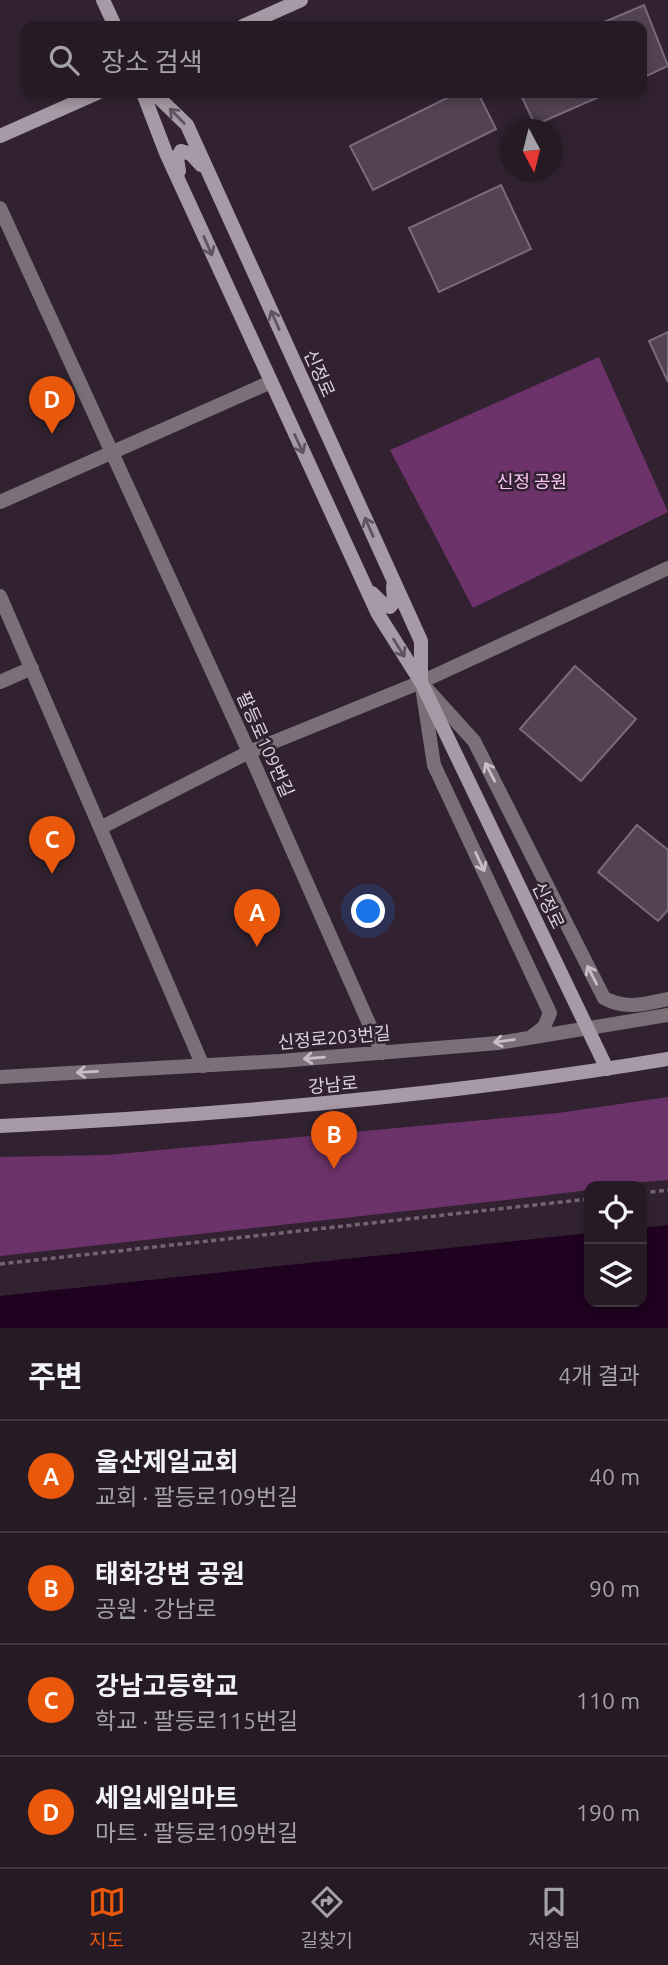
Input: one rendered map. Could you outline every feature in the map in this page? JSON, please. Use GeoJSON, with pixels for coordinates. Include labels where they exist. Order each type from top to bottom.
{"type":"FeatureCollection","features":[{"type":"Feature","properties":{"kind":"main road"},"geometry":{"type":"LineString","coordinates":[[103,0],[112,21]]}},
{"type":"Feature","properties":{"kind":"main road"},"geometry":{"type":"LineString","coordinates":[[254,21],[300,0]]}},
{"type":"Feature","properties":{"kind":"main road"},"geometry":{"type":"LineString","coordinates":[[0,136],[86,98]]}},
{"type":"Feature","properties":{"kind":"main road","name":"신정로"},"geometry":{"type":"LineString","coordinates":[[145,98],[191,208],[378,614],[421,682],[607,1069]]}},
{"type":"Feature","properties":{"kind":"main road","name":"신정로"},"geometry":{"type":"LineString","coordinates":[[159,98],[187,125],[382,554],[421,641],[421,682]]}},
{"type":"Feature","properties":{"kind":"main road"},"geometry":{"type":"LineString","coordinates":[[191,208],[178,168],[181,151],[197,160],[219,196]]}},
{"type":"Feature","properties":{"kind":"main road"},"geometry":{"type":"LineString","coordinates":[[355,564],[380,602],[390,607],[394,602],[393,588],[382,554]]}},
{"type":"Feature","properties":{"kind":"main road","name":"강남로"},"geometry":{"type":"LineString","coordinates":[[0,1126],[215,1114],[403,1097],[668,1059]]}},
{"type":"Feature","properties":{"kind":"street","name":"팔등로109번길"},"geometry":{"type":"LineString","coordinates":[[0,208],[249,752],[382,1053]]}},
{"type":"Feature","properties":{"kind":"street"},"geometry":{"type":"LineString","coordinates":[[0,502],[271,382]]}},
{"type":"Feature","properties":{"kind":"street"},"geometry":{"type":"LineString","coordinates":[[102,827],[249,752],[421,682],[668,568]]}},
{"type":"Feature","properties":{"kind":"street"},"geometry":{"type":"LineString","coordinates":[[0,596],[203,1066]]}},
{"type":"Feature","properties":{"kind":"street"},"geometry":{"type":"LineString","coordinates":[[0,682],[32,668]]}},
{"type":"Feature","properties":{"kind":"street"},"geometry":{"type":"LineString","coordinates":[[421,682],[474,741],[604,998],[618,1005],[635,1006],[668,999]]}},
{"type":"Feature","properties":{"kind":"street"},"geometry":{"type":"LineString","coordinates":[[421,682],[434,765],[550,1013],[544,1027],[530,1037]]}},
{"type":"Feature","properties":{"kind":"street","name":"신정로203번길"},"geometry":{"type":"LineString","coordinates":[[0,1077],[382,1053],[530,1037],[668,1015]]}},
{"type":"Feature","properties":{"kind":"path"},"geometry":{"type":"LineString","coordinates":[[647,1192],[668,1190]]}},
{"type":"Feature","properties":{"kind":"path"},"geometry":{"type":"LineString","coordinates":[[0,1264],[584,1200]]}},
{"type":"Feature","properties":{"kind":"green space","name":"신정 공원"},"geometry":{"type":"Polygon","coordinates":[[[599,357],[668,512],[473,608],[390,450],[599,357]]]}},
{"type":"Feature","properties":{"kind":"green space"},"geometry":{"type":"Polygon","coordinates":[[[668,1097],[668,1180],[584,1181],[584,1191],[0,1256],[0,1157],[107,1155],[558,1113],[668,1097]]]}},
{"type":"Feature","properties":{"kind":"shaded area"},"geometry":{"type":"Polygon","coordinates":[[[668,1225],[668,1328],[0,1328],[0,1296],[584,1234],[584,1307],[647,1307],[647,1227],[668,1225]]]}},
{"type":"Feature","properties":{"kind":"building"},"geometry":{"type":"Polygon","coordinates":[[[644,5],[668,66],[647,76],[647,21],[607,21],[644,5]]]}},
{"type":"Feature","properties":{"kind":"building"},"geometry":{"type":"Polygon","coordinates":[[[447,98],[480,98],[496,129],[373,190],[350,146],[447,98]]]}},
{"type":"Feature","properties":{"kind":"building"},"geometry":{"type":"Polygon","coordinates":[[[522,98],[597,98],[549,119],[532,119],[522,98]]]}},
{"type":"Feature","properties":{"kind":"building"},"geometry":{"type":"Polygon","coordinates":[[[501,185],[531,249],[439,292],[409,228],[501,185]]]}},
{"type":"Feature","properties":{"kind":"building"},"geometry":{"type":"Polygon","coordinates":[[[668,332],[668,382],[649,341],[668,332]]]}},
{"type":"Feature","properties":{"kind":"building"},"geometry":{"type":"Polygon","coordinates":[[[575,666],[636,719],[581,781],[520,729],[575,666]]]}},
{"type":"Feature","properties":{"kind":"building"},"geometry":{"type":"Polygon","coordinates":[[[637,825],[668,850],[668,910],[658,921],[598,872],[637,825]]]}},
{"type":"Feature","properties":{"kind":"place","name":"세일세일마트"},"geometry":{"type":"Point","coordinates":[52,434]}},
{"type":"Feature","properties":{"kind":"place","name":"강남고등학교"},"geometry":{"type":"Point","coordinates":[52,874]}},
{"type":"Feature","properties":{"kind":"place","name":"울산제일교회"},"geometry":{"type":"Point","coordinates":[257,947]}},
{"type":"Feature","properties":{"kind":"place","name":"태화강변 공원"},"geometry":{"type":"Point","coordinates":[334,1169]}}]}
